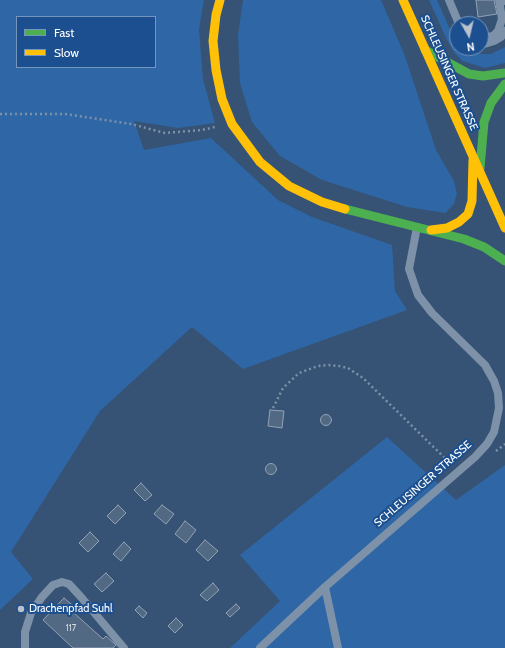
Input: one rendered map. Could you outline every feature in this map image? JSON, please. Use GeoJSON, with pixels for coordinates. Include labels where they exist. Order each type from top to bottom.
{"type":"FeatureCollection","features":[{"type":"Feature","properties":{"kind":"main road"},"geometry":{"type":"LineString","coordinates":[[220,0],[216,15],[213,41],[216,70],[222,99],[232,124],[260,162],[289,186],[322,202],[464,239],[484,247],[505,261]]}},
{"type":"Feature","properties":{"kind":"main road","name":"SCHLEUSINGER STRASSE"},"geometry":{"type":"LineString","coordinates":[[403,0],[480,169],[505,228]]}},
{"type":"Feature","properties":{"kind":"main road"},"geometry":{"type":"LineString","coordinates":[[425,50],[469,74],[483,76],[505,73]]}},
{"type":"Feature","properties":{"kind":"main road"},"geometry":{"type":"LineString","coordinates":[[480,169],[484,122],[491,103],[505,84]]}},
{"type":"Feature","properties":{"kind":"main road"},"geometry":{"type":"LineString","coordinates":[[431,230],[447,228],[468,214],[472,201],[473,155]]}},
{"type":"Feature","properties":{"kind":"lane"},"geometry":{"type":"LineString","coordinates":[[449,0],[455,16]]}},
{"type":"Feature","properties":{"kind":"lane"},"geometry":{"type":"LineString","coordinates":[[489,37],[493,36],[498,31],[502,19],[499,0]]}},
{"type":"Feature","properties":{"kind":"lane"},"geometry":{"type":"LineString","coordinates":[[489,42],[501,37],[505,31]]}},
{"type":"Feature","properties":{"kind":"lane","name":"SCHLEUSINGER STRASSE"},"geometry":{"type":"LineString","coordinates":[[260,648],[325,587],[475,456],[487,444],[494,432],[499,408],[498,394],[494,381],[485,366],[432,313],[418,295],[409,269],[417,226]]}},
{"type":"Feature","properties":{"kind":"lane"},"geometry":{"type":"LineString","coordinates":[[25,648],[25,632],[31,613],[42,597],[53,585],[62,582],[69,584],[124,648]]}},
{"type":"Feature","properties":{"kind":"lane"},"geometry":{"type":"LineString","coordinates":[[325,587],[338,648]]}},
{"type":"Feature","properties":{"kind":"path"},"geometry":{"type":"LineString","coordinates":[[0,114],[66,114],[131,124],[165,133],[202,130],[232,124]]}},
{"type":"Feature","properties":{"kind":"path"},"geometry":{"type":"LineString","coordinates":[[273,408],[283,388],[293,377],[300,373],[318,366],[329,365],[348,368],[363,378],[458,471]]}},
{"type":"Feature","properties":{"kind":"shaded area"},"geometry":{"type":"Polygon","coordinates":[[[0,0],[204,0],[199,30],[203,79],[215,123],[178,128],[134,121],[144,150],[211,138],[278,200],[312,217],[392,245],[395,291],[407,310],[243,369],[192,327],[100,411],[11,552],[33,579],[0,610],[0,0]]]}},
{"type":"Feature","properties":{"kind":"shaded area"},"geometry":{"type":"Polygon","coordinates":[[[243,0],[381,0],[405,56],[436,150],[454,181],[457,193],[454,204],[445,213],[407,207],[322,180],[280,156],[252,122],[240,83],[238,35],[243,0]]]}},
{"type":"Feature","properties":{"kind":"shaded area"},"geometry":{"type":"Polygon","coordinates":[[[429,0],[437,0],[449,27],[449,44],[429,0]]]}},
{"type":"Feature","properties":{"kind":"shaded area"},"geometry":{"type":"Polygon","coordinates":[[[505,47],[505,63],[485,68],[462,61],[458,56],[489,56],[489,54],[505,47]]]}},
{"type":"Feature","properties":{"kind":"shaded area"},"geometry":{"type":"Polygon","coordinates":[[[387,437],[456,500],[505,465],[505,648],[230,648],[280,601],[240,555],[387,437]]]}},
{"type":"Feature","properties":{"kind":"building"},"geometry":{"type":"Polygon","coordinates":[[[476,0],[494,0],[497,14],[478,16],[476,0]]]}},
{"type":"Feature","properties":{"kind":"building"},"geometry":{"type":"Polygon","coordinates":[[[270,410],[284,411],[282,428],[268,426],[270,410]]]}},
{"type":"Feature","properties":{"kind":"building"},"geometry":{"type":"Polygon","coordinates":[[[324,415],[328,415],[330,416],[330,424],[324,425],[321,422],[321,418],[324,415]]]}},
{"type":"Feature","properties":{"kind":"building"},"geometry":{"type":"Polygon","coordinates":[[[269,464],[273,464],[275,465],[275,473],[269,474],[266,471],[266,467],[269,464]]]}},
{"type":"Feature","properties":{"kind":"building"},"geometry":{"type":"Polygon","coordinates":[[[141,483],[152,495],[145,501],[134,490],[141,483]]]}},
{"type":"Feature","properties":{"kind":"building"},"geometry":{"type":"Polygon","coordinates":[[[118,505],[126,513],[115,524],[107,516],[118,505]]]}},
{"type":"Feature","properties":{"kind":"building"},"geometry":{"type":"Polygon","coordinates":[[[162,505],[174,514],[166,524],[154,514],[162,505]]]}},
{"type":"Feature","properties":{"kind":"building"},"geometry":{"type":"Polygon","coordinates":[[[185,521],[196,530],[186,543],[175,534],[185,521]]]}},
{"type":"Feature","properties":{"kind":"building"},"geometry":{"type":"Polygon","coordinates":[[[90,532],[99,541],[88,552],[79,543],[90,532]]]}},
{"type":"Feature","properties":{"kind":"building"},"geometry":{"type":"Polygon","coordinates":[[[205,540],[218,551],[208,561],[196,550],[205,540]]]}},
{"type":"Feature","properties":{"kind":"building"},"geometry":{"type":"Polygon","coordinates":[[[124,542],[131,549],[121,561],[113,554],[124,542]]]}},
{"type":"Feature","properties":{"kind":"building"},"geometry":{"type":"Polygon","coordinates":[[[106,573],[114,581],[102,592],[94,584],[106,573]]]}},
{"type":"Feature","properties":{"kind":"building"},"geometry":{"type":"Polygon","coordinates":[[[213,583],[219,590],[207,601],[200,595],[213,583]]]}},
{"type":"Feature","properties":{"kind":"building"},"geometry":{"type":"Polygon","coordinates":[[[64,598],[77,609],[74,613],[103,639],[106,636],[116,645],[113,648],[73,648],[43,620],[64,598]]]}},
{"type":"Feature","properties":{"kind":"building"},"geometry":{"type":"Polygon","coordinates":[[[236,604],[240,608],[230,617],[226,613],[236,604]]]}},
{"type":"Feature","properties":{"kind":"building"},"geometry":{"type":"Polygon","coordinates":[[[139,606],[147,613],[143,618],[135,610],[139,606]]]}},
{"type":"Feature","properties":{"kind":"building"},"geometry":{"type":"Polygon","coordinates":[[[176,618],[183,625],[175,633],[168,626],[176,618]]]}},
{"type":"Feature","properties":{"kind":"traffic: fast"},"geometry":{"type":"LineString","coordinates":[[425,50],[469,74],[483,76],[505,73]]}},
{"type":"Feature","properties":{"kind":"traffic: fast"},"geometry":{"type":"LineString","coordinates":[[480,168],[484,122],[491,103],[505,84]]}},
{"type":"Feature","properties":{"kind":"traffic: fast"},"geometry":{"type":"LineString","coordinates":[[345,209],[464,239],[484,247],[505,261]]}},
{"type":"Feature","properties":{"kind":"traffic: slow"},"geometry":{"type":"LineString","coordinates":[[220,0],[216,15],[213,41],[216,70],[222,99],[232,124],[260,162],[289,186],[322,202],[345,209]]}},
{"type":"Feature","properties":{"kind":"traffic: slow"},"geometry":{"type":"LineString","coordinates":[[403,0],[505,228]]}},
{"type":"Feature","properties":{"kind":"traffic: slow"},"geometry":{"type":"LineString","coordinates":[[431,230],[447,228],[459,222],[468,214],[472,201],[473,160]]}},
{"type":"Feature","properties":{"kind":"place","name":"Drachenpfad Suhl"},"geometry":{"type":"Point","coordinates":[21,609]}}]}
